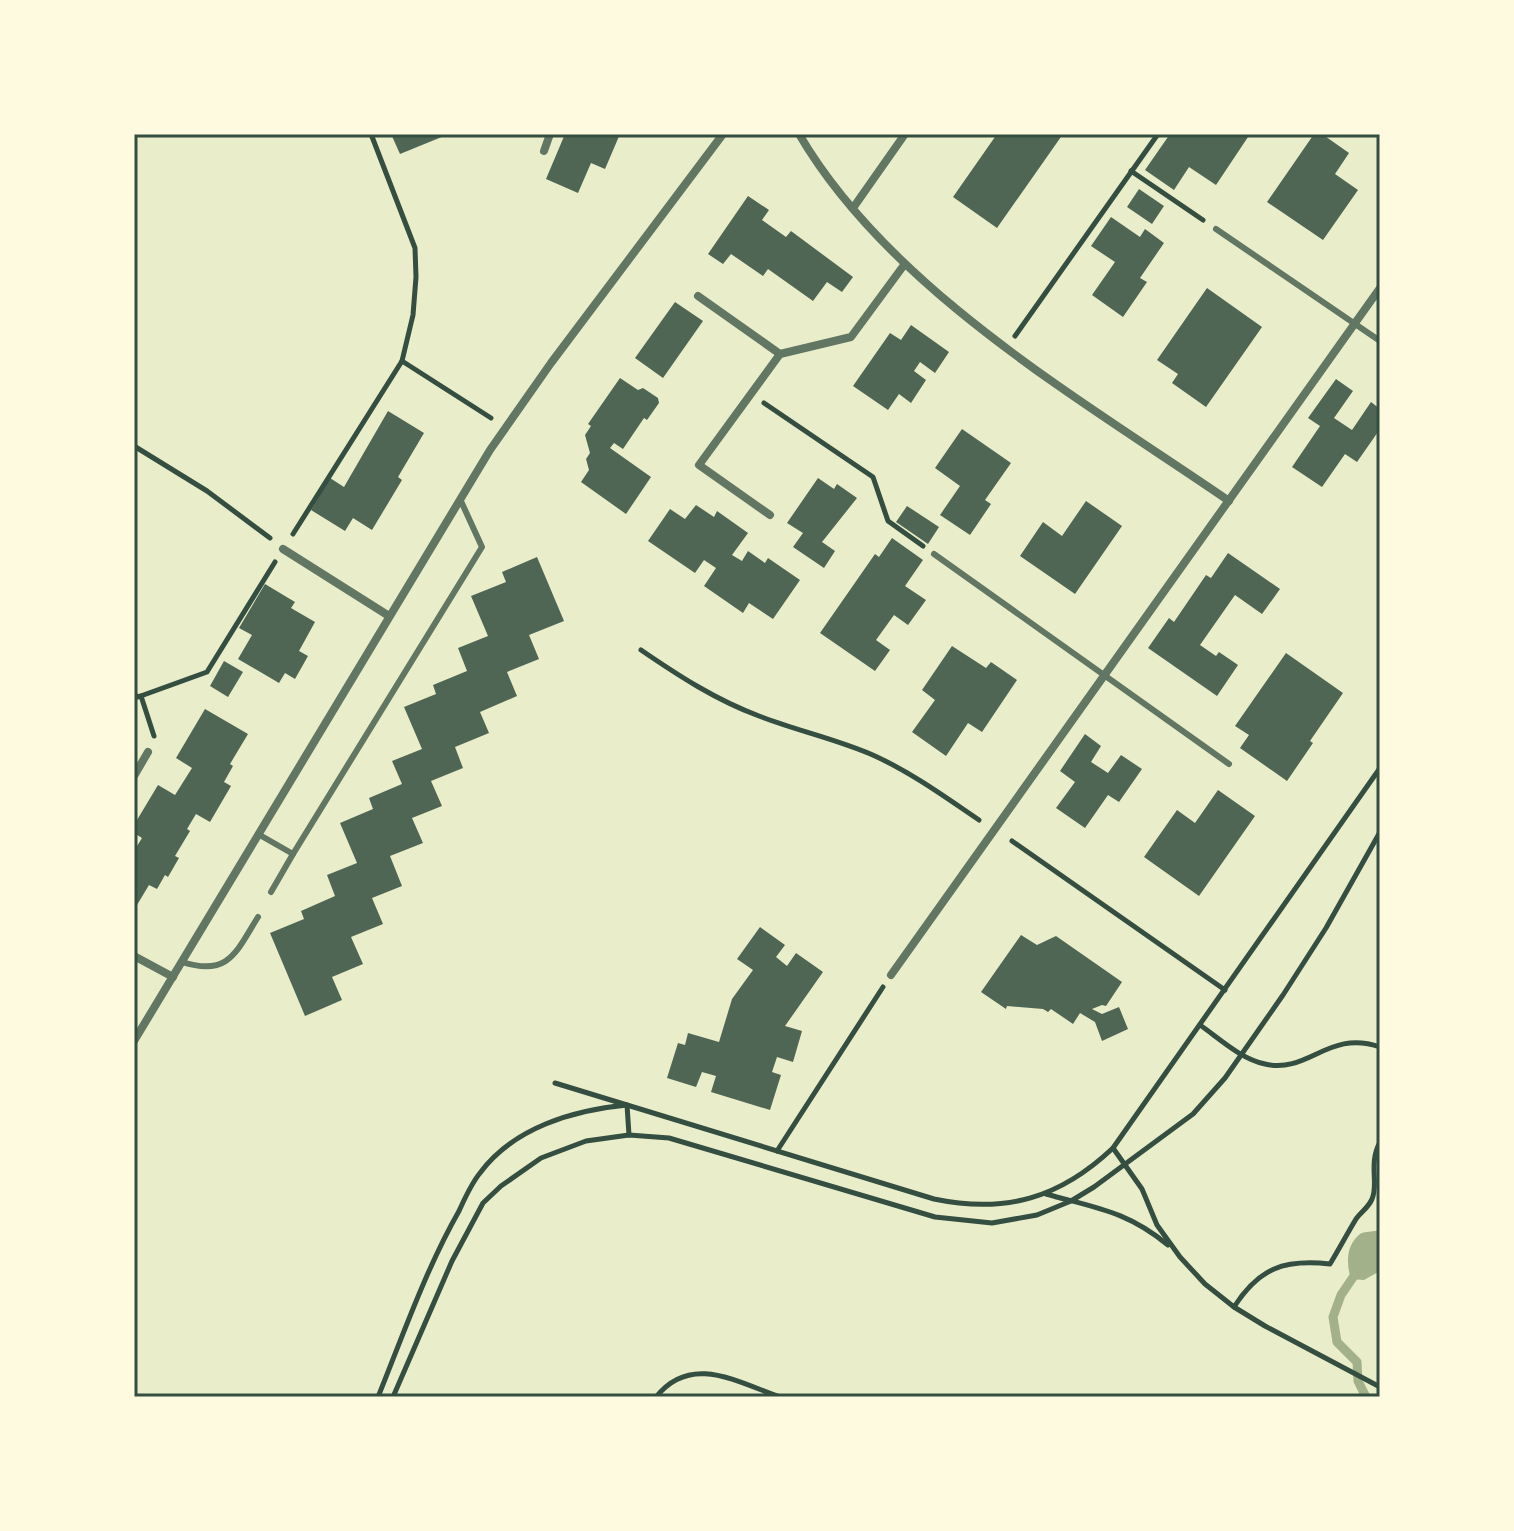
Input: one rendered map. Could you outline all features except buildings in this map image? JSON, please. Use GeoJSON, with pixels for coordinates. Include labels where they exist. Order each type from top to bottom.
{"type":"FeatureCollection","features":[{"type":"Feature","properties":{"kind":"street"},"geometry":{"type":"LineString","coordinates":[[544,151],[550,134]]}},
{"type":"Feature","properties":{"kind":"street"},"geometry":{"type":"LineString","coordinates":[[134,1041],[506,427],[723,134]]}},
{"type":"Feature","properties":{"kind":"street"},"geometry":{"type":"LineString","coordinates":[[799,134],[853,208],[904,265],[1006,348],[1229,501]]}},
{"type":"Feature","properties":{"kind":"street"},"geometry":{"type":"LineString","coordinates":[[853,208],[905,134]]}},
{"type":"Feature","properties":{"kind":"street"},"geometry":{"type":"LineString","coordinates":[[770,515],[699,465],[780,354],[851,337],[904,265]]}},
{"type":"Feature","properties":{"kind":"street"},"geometry":{"type":"LineString","coordinates":[[891,975],[1380,288]]}},
{"type":"Feature","properties":{"kind":"street"},"geometry":{"type":"LineString","coordinates":[[698,296],[780,354]]}},
{"type":"Feature","properties":{"kind":"street"},"geometry":{"type":"LineString","coordinates":[[283,549],[389,616]]}},
{"type":"Feature","properties":{"kind":"street"},"geometry":{"type":"LineString","coordinates":[[134,776],[148,752]]}},
{"type":"Feature","properties":{"kind":"street"},"geometry":{"type":"LineString","coordinates":[[134,956],[173,977]]}},
{"type":"Feature","properties":{"kind":"lane"},"geometry":{"type":"LineString","coordinates":[[1216,229],[1380,341]]}},
{"type":"Feature","properties":{"kind":"lane"},"geometry":{"type":"LineString","coordinates":[[271,892],[482,547],[460,499]]}},
{"type":"Feature","properties":{"kind":"lane"},"geometry":{"type":"LineString","coordinates":[[934,554],[1229,764]]}},
{"type":"Feature","properties":{"kind":"lane"},"geometry":{"type":"LineString","coordinates":[[258,834],[293,854]]}},
{"type":"Feature","properties":{"kind":"lane"},"geometry":{"type":"LineString","coordinates":[[182,962],[201,968],[222,964],[235,953],[258,917]]}},
{"type":"Feature","properties":{"kind":"path"},"geometry":{"type":"LineString","coordinates":[[148,752],[154,734],[138,695],[207,672],[402,361],[413,315],[415,248],[371,134]]}},
{"type":"Feature","properties":{"kind":"path"},"geometry":{"type":"LineString","coordinates":[[1015,336],[1158,134]]}},
{"type":"Feature","properties":{"kind":"path"},"geometry":{"type":"LineString","coordinates":[[1131,171],[1216,229]]}},
{"type":"Feature","properties":{"kind":"path"},"geometry":{"type":"LineString","coordinates":[[402,361],[506,427]]}},
{"type":"Feature","properties":{"kind":"path"},"geometry":{"type":"LineString","coordinates":[[751,394],[873,477],[888,521],[934,554]]}},
{"type":"Feature","properties":{"kind":"path"},"geometry":{"type":"LineString","coordinates":[[134,446],[207,491],[283,549]]}},
{"type":"Feature","properties":{"kind":"path"},"geometry":{"type":"LineString","coordinates":[[641,650],[732,705],[850,746],[892,765],[980,821]]}},
{"type":"Feature","properties":{"kind":"path"},"geometry":{"type":"LineString","coordinates":[[555,1083],[934,1199],[989,1206],[1045,1194],[1073,1181],[1113,1148],[1380,768]]}},
{"type":"Feature","properties":{"kind":"path"},"geometry":{"type":"LineString","coordinates":[[393,1397],[452,1261],[483,1203],[510,1178],[541,1158],[586,1141],[629,1135],[669,1138],[935,1217],[992,1223],[1037,1215],[1071,1201],[1193,1114],[1242,1054],[1326,928],[1380,832]]}},
{"type":"Feature","properties":{"kind":"path"},"geometry":{"type":"LineString","coordinates":[[1012,841],[1225,990]]}},
{"type":"Feature","properties":{"kind":"path"},"geometry":{"type":"LineString","coordinates":[[777,1151],[891,975]]}},
{"type":"Feature","properties":{"kind":"path"},"geometry":{"type":"LineString","coordinates":[[1200,1025],[1250,1060],[1269,1065],[1315,1056],[1333,1044],[1351,1041],[1380,1047]]}},
{"type":"Feature","properties":{"kind":"path"},"geometry":{"type":"LineString","coordinates":[[627,1105],[629,1135]]}},
{"type":"Feature","properties":{"kind":"path"},"geometry":{"type":"LineString","coordinates":[[378,1397],[445,1235],[479,1173],[505,1149],[550,1122],[601,1107],[627,1105]]}},
{"type":"Feature","properties":{"kind":"path"},"geometry":{"type":"LineString","coordinates":[[1234,1307],[1245,1290],[1277,1266],[1330,1264],[1357,1218],[1371,1202],[1375,1192],[1372,1175],[1380,1142]]}},
{"type":"Feature","properties":{"kind":"path"},"geometry":{"type":"LineString","coordinates":[[1113,1148],[1142,1189],[1157,1225],[1180,1257]]}},
{"type":"Feature","properties":{"kind":"path"},"geometry":{"type":"LineString","coordinates":[[1045,1194],[1107,1209],[1130,1218],[1158,1237],[1205,1284],[1234,1307],[1380,1387]]}},
{"type":"Feature","properties":{"kind":"path"},"geometry":{"type":"LineString","coordinates":[[656,1397],[680,1377],[703,1372],[780,1397]]}},
{"type":"Feature","properties":{"kind":"shaded area"},"geometry":{"type":"Polygon","coordinates":[[[1380,1230],[1380,1271],[1364,1280],[1351,1279],[1348,1261],[1355,1238],[1362,1233],[1380,1230]]]}},
{"type":"Feature","properties":{"kind":"waterway"},"geometry":{"type":"LineString","coordinates":[[1358,1270],[1341,1295],[1333,1317],[1337,1342],[1357,1362],[1358,1381],[1366,1397]]}}]}
